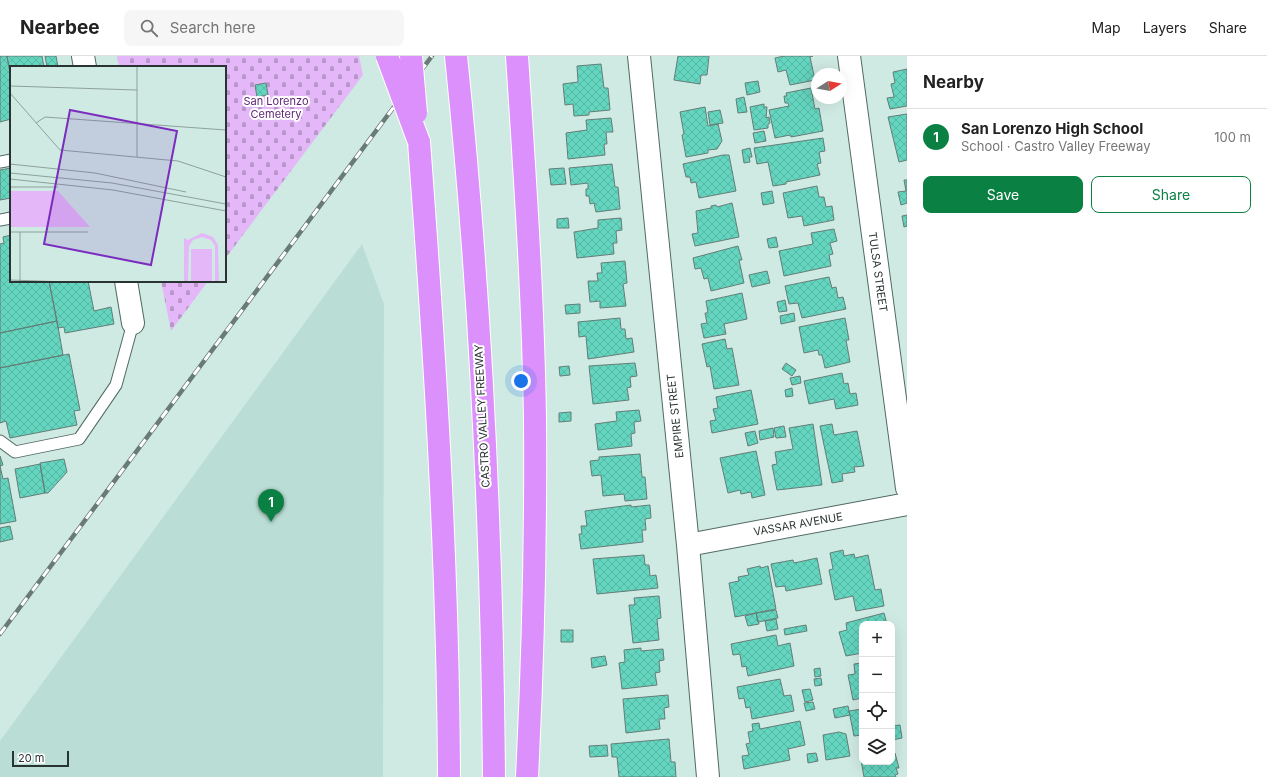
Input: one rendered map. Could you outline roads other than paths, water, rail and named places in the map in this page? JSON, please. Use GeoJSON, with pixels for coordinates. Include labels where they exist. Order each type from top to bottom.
{"type":"FeatureCollection","features":[{"type":"Feature","properties":{"kind":"highway"},"geometry":{"type":"LineString","coordinates":[[387,56],[419,142]]}},
{"type":"Feature","properties":{"kind":"highway"},"geometry":{"type":"LineString","coordinates":[[411,56],[419,142],[440,459],[446,604],[449,777]]}},
{"type":"Feature","properties":{"kind":"highway","name":"CASTRO VALLEY FREEWAY"},"geometry":{"type":"LineString","coordinates":[[456,56],[473,254],[483,421],[490,588],[494,777]]}},
{"type":"Feature","properties":{"kind":"highway"},"geometry":{"type":"LineString","coordinates":[[517,56],[530,265],[535,418],[532,671],[527,777]]}},
{"type":"Feature","properties":{"kind":"street"},"geometry":{"type":"LineString","coordinates":[[83,56],[85,66]]}},
{"type":"Feature","properties":{"kind":"street","name":"EMPIRE STREET"},"geometry":{"type":"LineString","coordinates":[[639,56],[688,545],[708,777]]}},
{"type":"Feature","properties":{"kind":"street","name":"TULSA STREET"},"geometry":{"type":"LineString","coordinates":[[849,56],[907,488]]}},
{"type":"Feature","properties":{"kind":"street"},"geometry":{"type":"LineString","coordinates":[[126,282],[134,323]]}},
{"type":"Feature","properties":{"kind":"street","name":"VASSAR AVENUE"},"geometry":{"type":"LineString","coordinates":[[688,545],[907,504]]}},
{"type":"Feature","properties":{"kind":"lane"},"geometry":{"type":"LineString","coordinates":[[0,162],[10,160]]}},
{"type":"Feature","properties":{"kind":"lane"},"geometry":{"type":"LineString","coordinates":[[0,220],[10,218]]}},
{"type":"Feature","properties":{"kind":"lane"},"geometry":{"type":"LineString","coordinates":[[0,441],[15,452],[79,439],[116,385],[134,323]]}},
{"type":"Feature","properties":{"kind":"railway"},"geometry":{"type":"LineString","coordinates":[[0,634],[432,56]]}},
{"type":"Feature","properties":{"kind":"place","name":"San Lorenzo High School"},"geometry":{"type":"Point","coordinates":[271,522]}},
{"type":"Feature","properties":{"kind":"park label","name":"San Lorenzo Cemetery"},"geometry":{"type":"Point","coordinates":[276,107]}}]}
